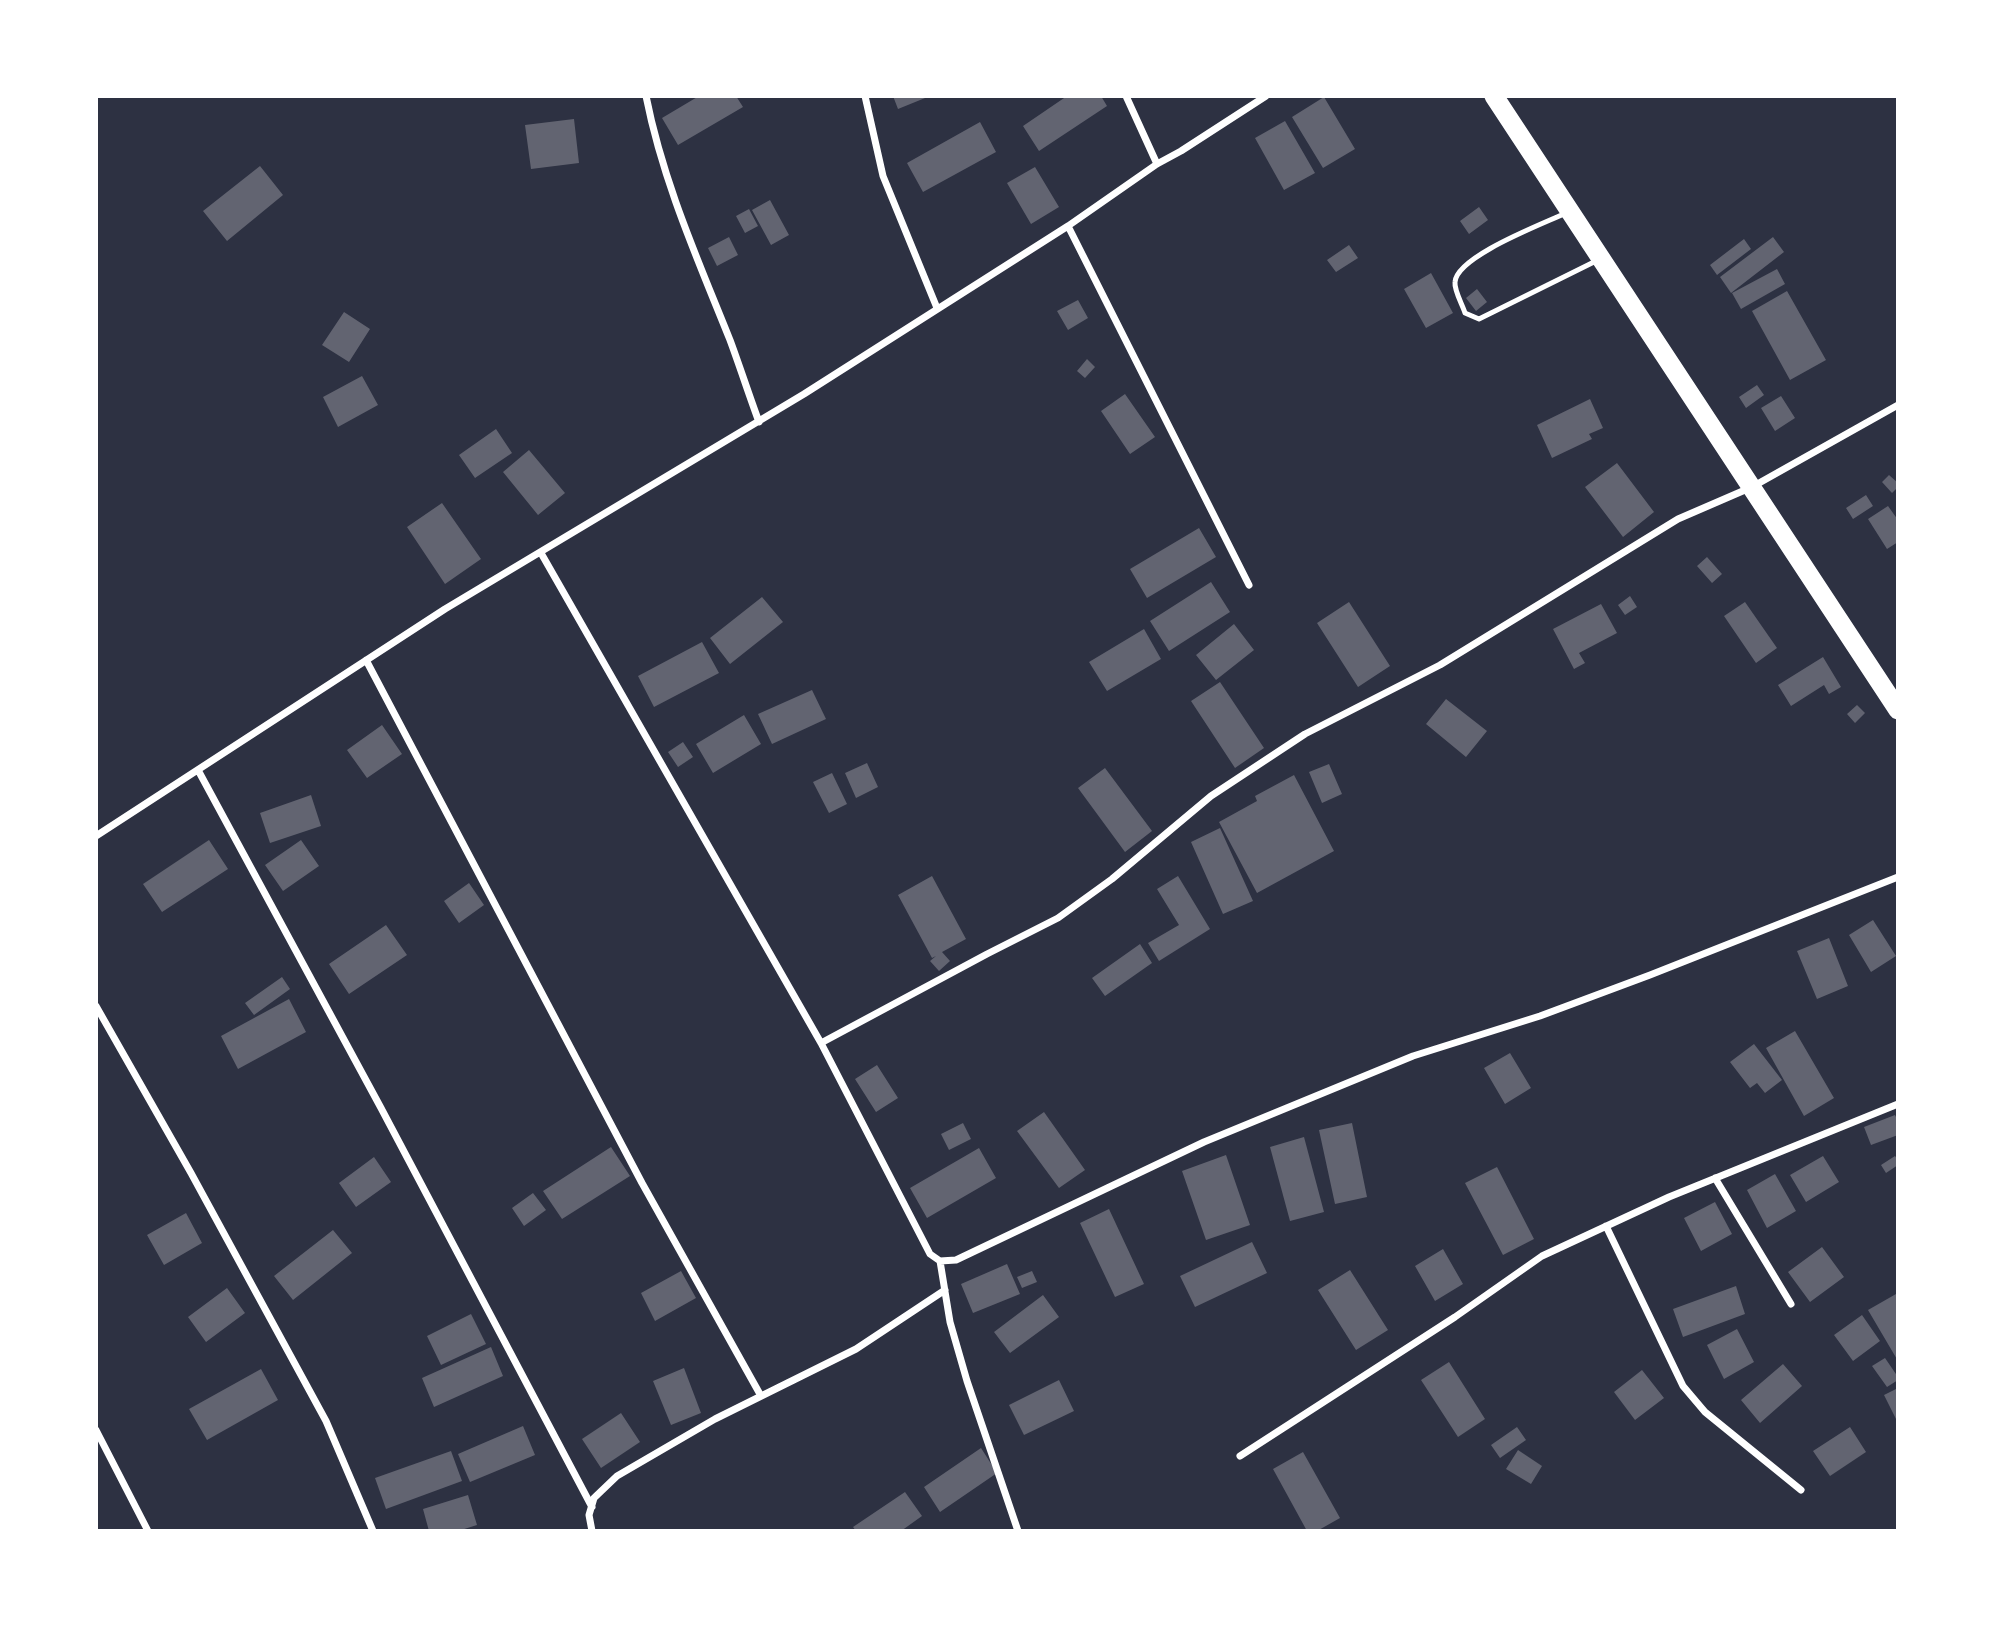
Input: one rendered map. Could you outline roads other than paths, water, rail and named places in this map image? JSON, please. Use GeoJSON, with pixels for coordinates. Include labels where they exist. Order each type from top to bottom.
{"type":"FeatureCollection","features":[{"type":"Feature","properties":{"kind":"highway"},"geometry":{"type":"LineString","coordinates":[[1494,96],[1895,699]]}},
{"type":"Feature","properties":{"kind":"street"},"geometry":{"type":"LineString","coordinates":[[646,96],[652,128],[674,201],[759,422]]}},
{"type":"Feature","properties":{"kind":"street"},"geometry":{"type":"LineString","coordinates":[[864,96],[883,176],[937,308]]}},
{"type":"Feature","properties":{"kind":"street"},"geometry":{"type":"LineString","coordinates":[[1126,96],[1157,164]]}},
{"type":"Feature","properties":{"kind":"street"},"geometry":{"type":"LineString","coordinates":[[96,836],[446,609],[759,422],[1068,226],[1157,164],[1266,96]]}},
{"type":"Feature","properties":{"kind":"street"},"geometry":{"type":"LineString","coordinates":[[1068,226],[1249,585]]}},
{"type":"Feature","properties":{"kind":"street"},"geometry":{"type":"LineString","coordinates":[[821,1043],[1058,918],[1112,879],[1211,796],[1306,734],[1440,665],[1678,519],[1752,487],[1898,405]]}},
{"type":"Feature","properties":{"kind":"street"},"geometry":{"type":"LineString","coordinates":[[541,552],[821,1043],[930,1254],[940,1261],[956,1260],[1204,1142],[1413,1056],[1552,1011],[1898,877]]}},
{"type":"Feature","properties":{"kind":"street"},"geometry":{"type":"LineString","coordinates":[[366,660],[642,1183],[761,1396]]}},
{"type":"Feature","properties":{"kind":"street"},"geometry":{"type":"LineString","coordinates":[[198,770],[388,1120],[592,1507]]}},
{"type":"Feature","properties":{"kind":"street"},"geometry":{"type":"LineString","coordinates":[[96,1006],[191,1173],[326,1421],[373,1531]]}},
{"type":"Feature","properties":{"kind":"street"},"geometry":{"type":"LineString","coordinates":[[1240,1456],[1455,1317],[1542,1256],[1669,1197],[1898,1104]]}},
{"type":"Feature","properties":{"kind":"street"},"geometry":{"type":"LineString","coordinates":[[1715,1178],[1791,1304]]}},
{"type":"Feature","properties":{"kind":"street"},"geometry":{"type":"LineString","coordinates":[[1606,1226],[1683,1386],[1705,1412],[1801,1490]]}},
{"type":"Feature","properties":{"kind":"street"},"geometry":{"type":"LineString","coordinates":[[940,1261],[950,1322],[967,1381],[1018,1531]]}},
{"type":"Feature","properties":{"kind":"street"},"geometry":{"type":"LineString","coordinates":[[592,1531],[589,1515],[594,1497],[617,1476],[715,1419],[856,1349],[945,1290]]}},
{"type":"Feature","properties":{"kind":"street"},"geometry":{"type":"LineString","coordinates":[[96,1430],[148,1531]]}},
{"type":"Feature","properties":{"kind":"lane"},"geometry":{"type":"LineString","coordinates":[[1570,211],[1477,255],[1459,271],[1454,283],[1465,313],[1479,319],[1601,259]]}}]}
